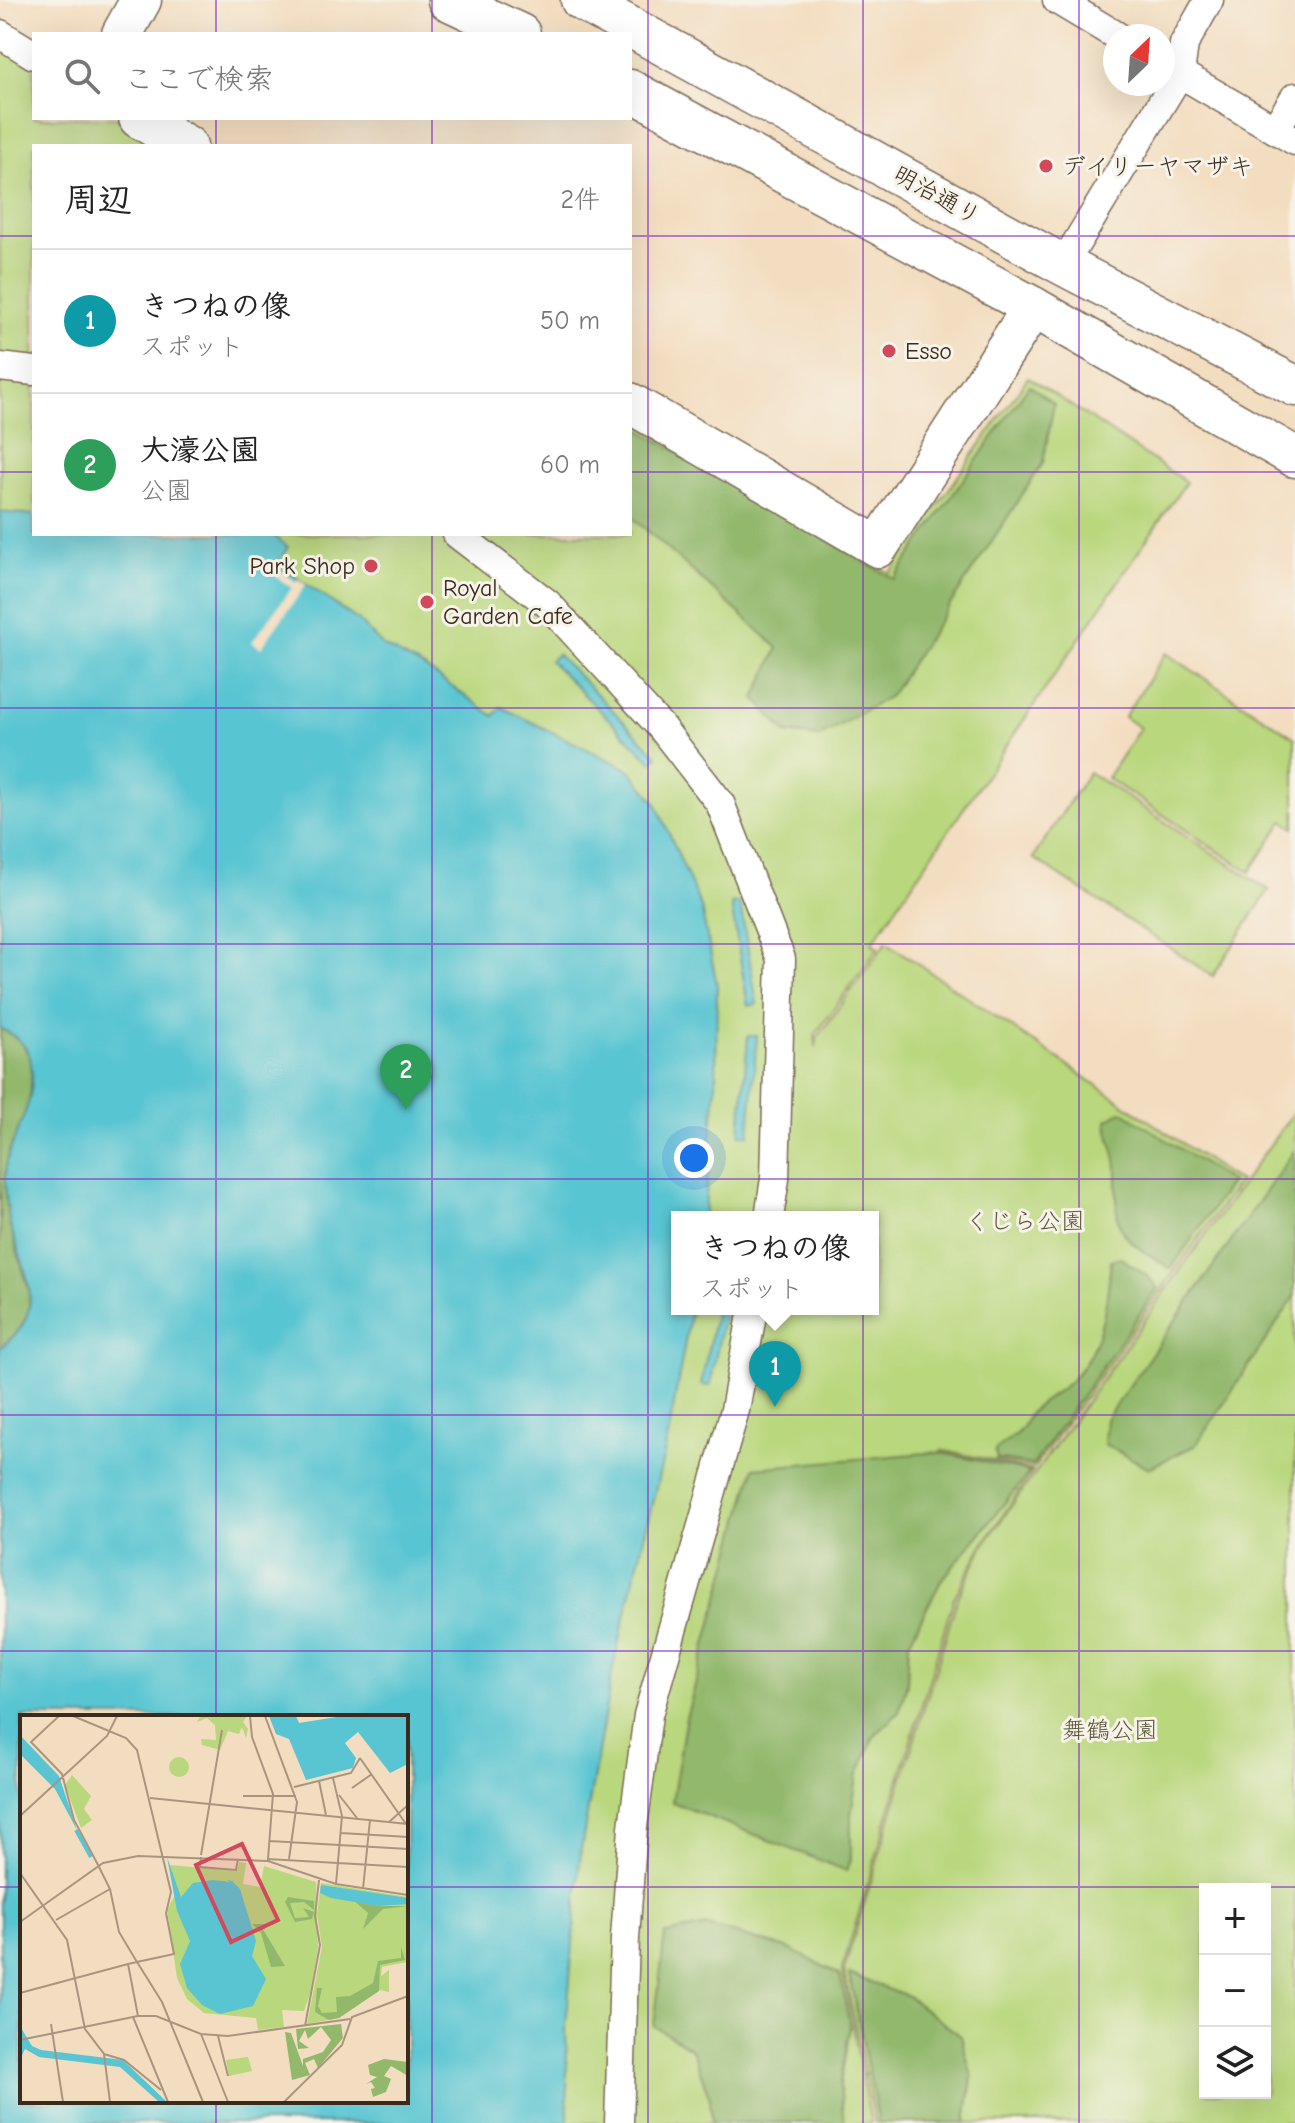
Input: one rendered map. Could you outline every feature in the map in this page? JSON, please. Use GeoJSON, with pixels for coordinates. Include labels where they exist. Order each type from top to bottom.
{"type":"FeatureCollection","features":[{"type":"Feature","properties":{"kind":"street"},"geometry":{"type":"LineString","coordinates":[[123,32],[141,0]]}},
{"type":"Feature","properties":{"kind":"street"},"geometry":{"type":"LineString","coordinates":[[448,0],[516,32]]}},
{"type":"Feature","properties":{"kind":"street"},"geometry":{"type":"LineString","coordinates":[[1057,0],[1103,28]]}},
{"type":"Feature","properties":{"kind":"street"},"geometry":{"type":"LineString","coordinates":[[1175,62],[1209,0]]}},
{"type":"Feature","properties":{"kind":"street","name":"明治通り"},"geometry":{"type":"LineString","coordinates":[[584,1],[1063,265],[1295,386]]}},
{"type":"Feature","properties":{"kind":"street"},"geometry":{"type":"LineString","coordinates":[[0,34],[32,54]]}},
{"type":"Feature","properties":{"kind":"street"},"geometry":{"type":"LineString","coordinates":[[1175,70],[1285,135],[1295,97]]}},
{"type":"Feature","properties":{"kind":"street"},"geometry":{"type":"LineString","coordinates":[[632,91],[1033,307],[1295,457]]}},
{"type":"Feature","properties":{"kind":"street"},"geometry":{"type":"LineString","coordinates":[[1063,265],[1157,96]]}},
{"type":"Feature","properties":{"kind":"street"},"geometry":{"type":"LineString","coordinates":[[142,120],[184,144]]}},
{"type":"Feature","properties":{"kind":"street"},"geometry":{"type":"LineString","coordinates":[[632,404],[878,547],[1033,307]]}},
{"type":"Feature","properties":{"kind":"street"},"geometry":{"type":"LineString","coordinates":[[0,367],[32,371]]}},
{"type":"Feature","properties":{"kind":"street"},"geometry":{"type":"LineString","coordinates":[[460,536],[547,603],[661,727],[720,803],[781,959],[775,1179],[770,1211]]}},
{"type":"Feature","properties":{"kind":"street"},"geometry":{"type":"LineString","coordinates":[[619,2123],[625,1938],[633,1827],[648,1715],[735,1410],[752,1315]]}},
{"type":"Feature","properties":{"kind":"green space","name":"くじら公園"},"geometry":{"type":"Polygon","coordinates":[[[0,46],[32,65],[32,120],[124,120],[166,144],[32,144],[32,536],[632,536],[632,420],[890,573],[1028,377],[1186,482],[872,943],[878,948],[815,1035],[816,1048],[817,1038],[886,942],[1239,1182],[1034,1468],[940,1450],[1033,1471],[985,1541],[954,1598],[842,1969],[871,2123],[0,2123],[0,46]]]}},
{"type":"Feature","properties":{"kind":"green space"},"geometry":{"type":"Polygon","coordinates":[[[1029,385],[1054,404],[1043,463],[890,696],[819,737],[786,733],[755,698],[778,648],[632,517],[632,425],[894,579],[1029,385]]]}},
{"type":"Feature","properties":{"kind":"green space"},"geometry":{"type":"Polygon","coordinates":[[[1166,653],[1295,738],[1295,828],[1283,821],[1250,872],[1107,778],[1140,728],[1124,717],[1166,653]]]}},
{"type":"Feature","properties":{"kind":"green space"},"geometry":{"type":"Polygon","coordinates":[[[1089,772],[1269,890],[1213,976],[1033,858],[1089,772]]]}},
{"type":"Feature","properties":{"kind":"green space"},"geometry":{"type":"Polygon","coordinates":[[[0,1028],[22,1042],[32,1062],[30,1104],[9,1151],[9,1222],[29,1290],[29,1312],[20,1330],[0,1348],[0,1028]]]}},
{"type":"Feature","properties":{"kind":"green space","name":"舞鶴公園"},"geometry":{"type":"Polygon","coordinates":[[[1295,1110],[1295,2123],[875,2123],[844,1970],[957,1599],[985,1543],[1295,1110]]]}},
{"type":"Feature","properties":{"kind":"green space"},"geometry":{"type":"Polygon","coordinates":[[[1122,1111],[1231,1182],[1171,1269],[1138,1247],[1122,1231],[1117,1209],[1117,1163],[1107,1120],[1122,1111]]]}},
{"type":"Feature","properties":{"kind":"green space"},"geometry":{"type":"Polygon","coordinates":[[[1295,1150],[1295,1296],[1196,1445],[1149,1468],[1104,1444],[1106,1419],[1295,1150]]]}},
{"type":"Feature","properties":{"kind":"green space"},"geometry":{"type":"Polygon","coordinates":[[[1120,1257],[1146,1275],[1158,1288],[1033,1465],[997,1459],[997,1448],[1019,1431],[1035,1408],[1066,1385],[1088,1358],[1104,1311],[1111,1260],[1120,1257]]]}},
{"type":"Feature","properties":{"kind":"green space"},"geometry":{"type":"Polygon","coordinates":[[[938,1452],[1030,1472],[941,1581],[909,1642],[907,1683],[899,1712],[873,1738],[857,1777],[851,1814],[851,1859],[847,1871],[672,1802],[685,1722],[754,1468],[938,1452]]]}},
{"type":"Feature","properties":{"kind":"green space"},"geometry":{"type":"Polygon","coordinates":[[[707,1926],[790,1949],[840,1975],[850,2027],[840,2085],[844,2123],[712,2123],[710,2099],[692,2049],[654,2026],[665,1934],[707,1926]]]}},
{"type":"Feature","properties":{"kind":"green space"},"geometry":{"type":"Polygon","coordinates":[[[849,1974],[908,1997],[961,2036],[972,2077],[966,2123],[879,2123],[849,1974]]]}},
{"type":"Feature","properties":{"kind":"water"},"geometry":{"type":"Polygon","coordinates":[[[0,512],[32,515],[32,536],[274,536],[288,547],[277,564],[359,621],[383,646],[425,668],[494,716],[501,707],[630,770],[656,803],[701,907],[717,985],[716,1087],[705,1211],[671,1211],[671,1315],[690,1315],[668,1437],[613,1667],[581,1849],[566,2026],[568,2123],[0,2123],[0,1348],[22,1325],[27,1315],[30,1293],[10,1225],[5,1182],[6,1166],[26,1110],[32,1080],[27,1051],[16,1038],[0,1028],[0,512]]]}},
{"type":"Feature","properties":{"kind":"water"},"geometry":{"type":"Polygon","coordinates":[[[557,654],[658,756],[652,762],[550,661],[557,654]]]}},
{"type":"Feature","properties":{"kind":"water"},"geometry":{"type":"Polygon","coordinates":[[[740,903],[757,1004],[748,1006],[731,904],[740,903]]]}},
{"type":"Feature","properties":{"kind":"water"},"geometry":{"type":"Polygon","coordinates":[[[748,1036],[757,1036],[749,1135],[740,1134],[748,1036]]]}},
{"type":"Feature","properties":{"kind":"water"},"geometry":{"type":"Polygon","coordinates":[[[715,1315],[724,1315],[710,1386],[701,1385],[715,1315]]]}},
{"type":"Feature","properties":{"kind":"pier"},"geometry":{"type":"Polygon","coordinates":[[[268,561],[296,582],[298,579],[306,585],[261,648],[252,642],[292,588],[263,567],[268,561]]]}},
{"type":"Feature","properties":{"kind":"place","name":"デイリーヤマザキ"},"geometry":{"type":"Point","coordinates":[1046,166]}},
{"type":"Feature","properties":{"kind":"place","name":"Esso"},"geometry":{"type":"Point","coordinates":[889,351]}},
{"type":"Feature","properties":{"kind":"place","name":"Park Shop"},"geometry":{"type":"Point","coordinates":[371,566]}},
{"type":"Feature","properties":{"kind":"place","name":"Royal Garden Cafe"},"geometry":{"type":"Point","coordinates":[427,602]}},
{"type":"Feature","properties":{"kind":"place","name":"大濠公園"},"geometry":{"type":"Point","coordinates":[406,1110]}},
{"type":"Feature","properties":{"kind":"place","name":"きつねの像"},"geometry":{"type":"Point","coordinates":[775,1407]}}]}
